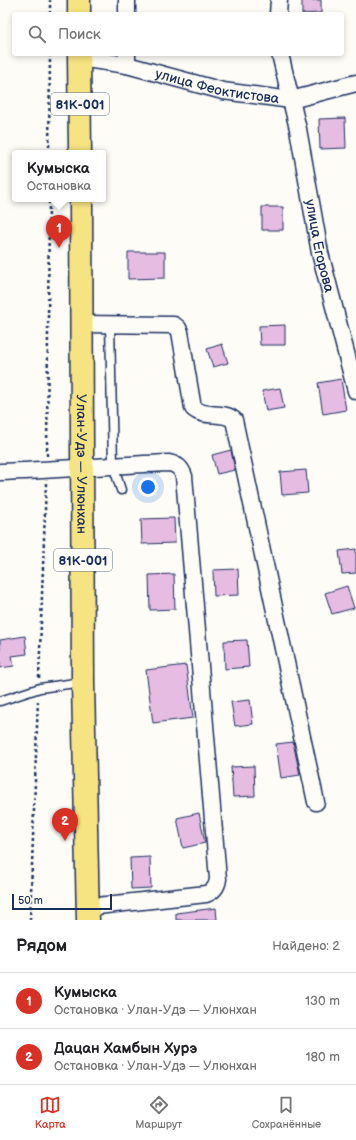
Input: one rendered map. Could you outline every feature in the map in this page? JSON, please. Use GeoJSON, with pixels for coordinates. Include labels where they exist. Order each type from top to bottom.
{"type":"FeatureCollection","features":[{"type":"Feature","properties":{"kind":"main road"},"geometry":{"type":"LineString","coordinates":[[79,0],[79,12]]}},
{"type":"Feature","properties":{"kind":"main road","name":"81К-001"},"geometry":{"type":"LineString","coordinates":[[79,56],[80,150]]}},
{"type":"Feature","properties":{"kind":"main road","name":"Улан-Удэ — Улюнхан"},"geometry":{"type":"LineString","coordinates":[[81,202],[83,682],[88,914]]}},
{"type":"Feature","properties":{"kind":"street"},"geometry":{"type":"LineString","coordinates":[[127,0],[127,12]]}},
{"type":"Feature","properties":{"kind":"street"},"geometry":{"type":"LineString","coordinates":[[278,12],[279,0]]}},
{"type":"Feature","properties":{"kind":"street","name":"улица Феоктистова"},"geometry":{"type":"LineString","coordinates":[[79,56],[127,59],[223,91],[291,100],[356,82]]}},
{"type":"Feature","properties":{"kind":"street","name":"улица Егорова"},"geometry":{"type":"LineString","coordinates":[[280,56],[298,129],[320,253],[356,391]]}},
{"type":"Feature","properties":{"kind":"street"},"geometry":{"type":"LineString","coordinates":[[82,324],[174,325],[180,332],[193,408],[200,413],[227,416],[234,420],[236,424],[316,802]]}},
{"type":"Feature","properties":{"kind":"street"},"geometry":{"type":"LineString","coordinates":[[0,472],[169,463],[176,465],[184,476],[218,879],[217,886],[206,894],[88,914]]}},
{"type":"Feature","properties":{"kind":"lane"},"geometry":{"type":"LineString","coordinates":[[110,324],[113,465],[121,490]]}},
{"type":"Feature","properties":{"kind":"lane"},"geometry":{"type":"LineString","coordinates":[[0,701],[38,689],[83,682]]}},
{"type":"Feature","properties":{"kind":"path"},"geometry":{"type":"LineString","coordinates":[[50,0],[50,12]]}},
{"type":"Feature","properties":{"kind":"path"},"geometry":{"type":"LineString","coordinates":[[49,150],[50,56]]}},
{"type":"Feature","properties":{"kind":"path"},"geometry":{"type":"LineString","coordinates":[[30,920],[48,421],[49,202]]}},
{"type":"Feature","properties":{"kind":"building"},"geometry":{"type":"Polygon","coordinates":[[[302,0],[321,0],[321,12],[302,12],[302,0]]]}},
{"type":"Feature","properties":{"kind":"building"},"geometry":{"type":"Polygon","coordinates":[[[345,118],[346,148],[320,149],[319,119],[345,118]]]}},
{"type":"Feature","properties":{"kind":"building"},"geometry":{"type":"Polygon","coordinates":[[[262,207],[283,207],[283,230],[262,230],[262,207]]]}},
{"type":"Feature","properties":{"kind":"building"},"geometry":{"type":"Polygon","coordinates":[[[128,252],[165,252],[165,278],[128,279],[128,252]]]}},
{"type":"Feature","properties":{"kind":"building"},"geometry":{"type":"Polygon","coordinates":[[[285,325],[285,345],[260,345],[259,326],[285,325]]]}},
{"type":"Feature","properties":{"kind":"building"},"geometry":{"type":"Polygon","coordinates":[[[222,344],[228,363],[213,367],[207,349],[222,344]]]}},
{"type":"Feature","properties":{"kind":"building"},"geometry":{"type":"Polygon","coordinates":[[[341,379],[346,410],[323,414],[318,383],[341,379]]]}},
{"type":"Feature","properties":{"kind":"building"},"geometry":{"type":"Polygon","coordinates":[[[280,388],[284,408],[266,411],[262,391],[280,388]]]}},
{"type":"Feature","properties":{"kind":"building"},"geometry":{"type":"Polygon","coordinates":[[[231,450],[235,470],[217,474],[212,455],[231,450]]]}},
{"type":"Feature","properties":{"kind":"building"},"geometry":{"type":"Polygon","coordinates":[[[306,470],[308,493],[282,495],[280,472],[306,470]]]}},
{"type":"Feature","properties":{"kind":"building"},"geometry":{"type":"Polygon","coordinates":[[[174,518],[175,543],[142,544],[141,519],[174,518]]]}},
{"type":"Feature","properties":{"kind":"building"},"geometry":{"type":"Polygon","coordinates":[[[356,549],[356,573],[342,574],[339,551],[356,549]]]}},
{"type":"Feature","properties":{"kind":"building"},"geometry":{"type":"Polygon","coordinates":[[[238,569],[239,595],[214,596],[213,570],[238,569]]]}},
{"type":"Feature","properties":{"kind":"building"},"geometry":{"type":"Polygon","coordinates":[[[174,574],[175,609],[150,610],[149,575],[174,574]]]}},
{"type":"Feature","properties":{"kind":"building"},"geometry":{"type":"Polygon","coordinates":[[[347,586],[354,608],[332,614],[325,593],[347,586]]]}},
{"type":"Feature","properties":{"kind":"building"},"geometry":{"type":"Polygon","coordinates":[[[25,636],[27,654],[12,656],[14,666],[0,668],[0,640],[25,636]]]}},
{"type":"Feature","properties":{"kind":"building"},"geometry":{"type":"Polygon","coordinates":[[[247,640],[249,667],[225,669],[224,641],[247,640]]]}},
{"type":"Feature","properties":{"kind":"building"},"geometry":{"type":"Polygon","coordinates":[[[186,665],[193,718],[153,723],[146,670],[186,665]]]}},
{"type":"Feature","properties":{"kind":"building"},"geometry":{"type":"Polygon","coordinates":[[[250,700],[253,724],[235,726],[231,702],[250,700]]]}},
{"type":"Feature","properties":{"kind":"building"},"geometry":{"type":"Polygon","coordinates":[[[293,742],[300,775],[281,778],[276,744],[293,742]]]}},
{"type":"Feature","properties":{"kind":"building"},"geometry":{"type":"Polygon","coordinates":[[[254,766],[255,796],[233,797],[231,767],[254,766]]]}},
{"type":"Feature","properties":{"kind":"building"},"geometry":{"type":"Polygon","coordinates":[[[199,813],[205,843],[183,848],[177,818],[199,813]]]}},
{"type":"Feature","properties":{"kind":"building"},"geometry":{"type":"Polygon","coordinates":[[[150,857],[151,888],[131,889],[130,858],[150,857]]]}},
{"type":"Feature","properties":{"kind":"building"},"geometry":{"type":"Polygon","coordinates":[[[216,908],[217,920],[176,920],[176,913],[216,908]]]}},
{"type":"Feature","properties":{"kind":"place","name":"Кумыска"},"geometry":{"type":"Point","coordinates":[59,248]}},
{"type":"Feature","properties":{"kind":"place","name":"Дацан Хамбын Хурэ"},"geometry":{"type":"Point","coordinates":[65,841]}}]}
